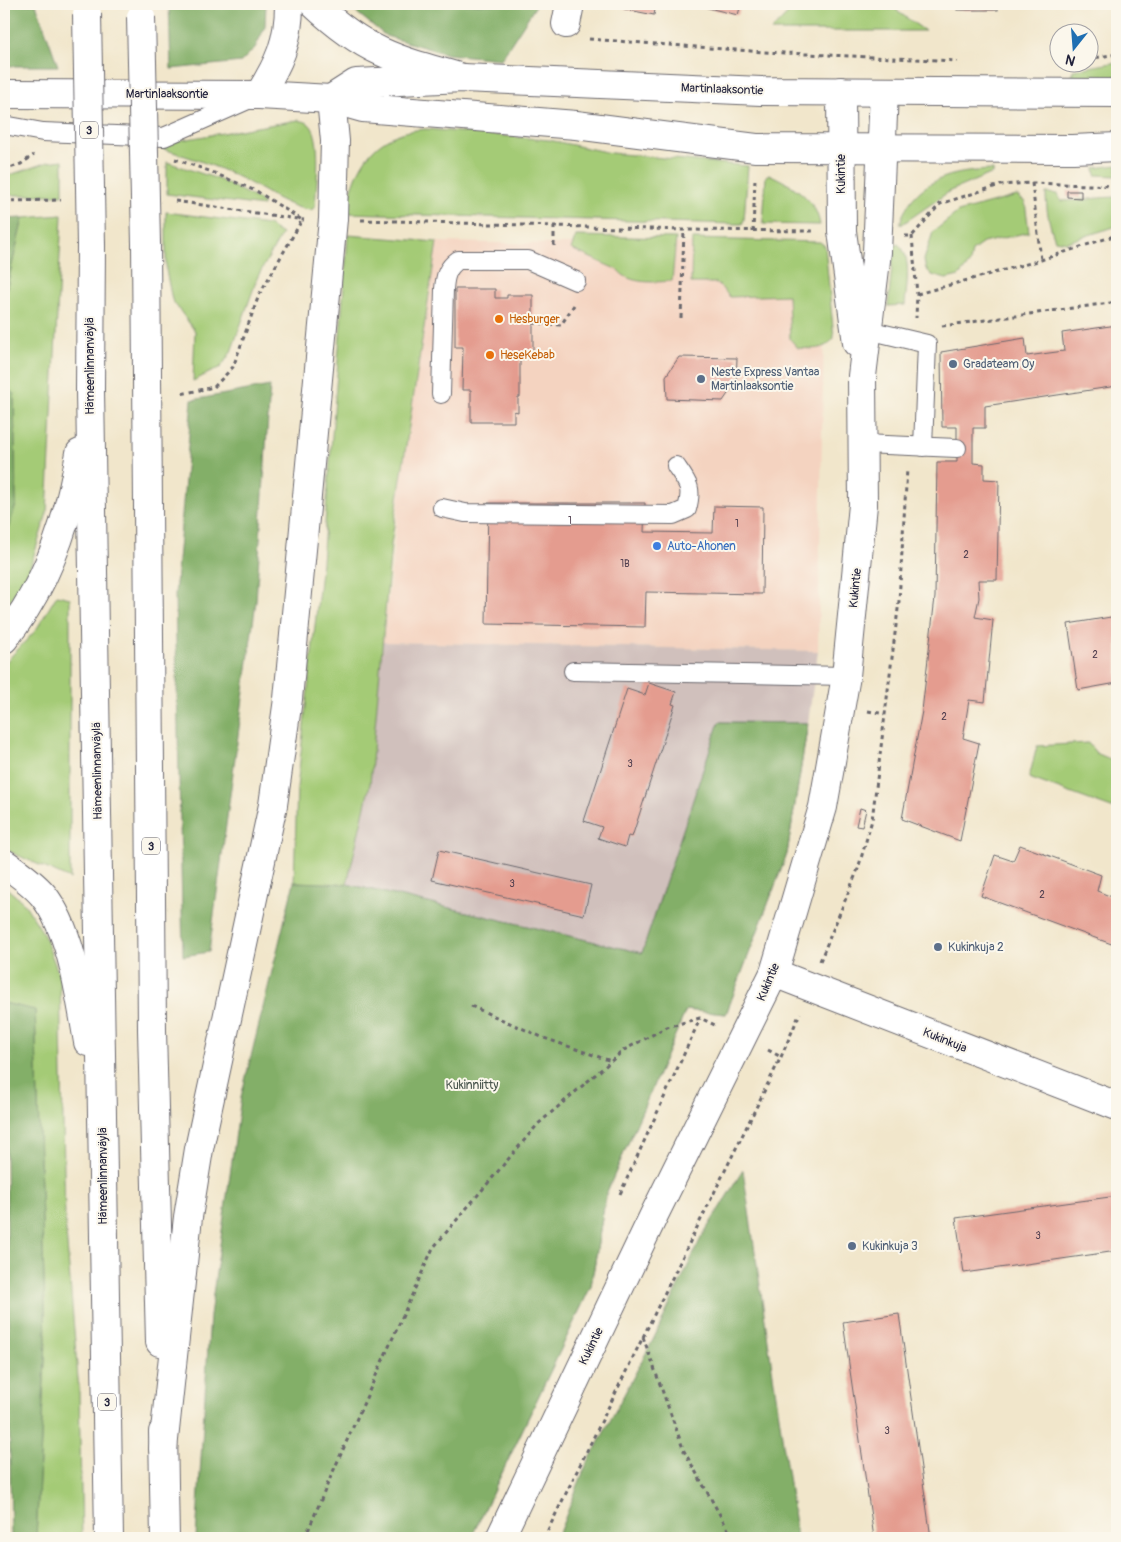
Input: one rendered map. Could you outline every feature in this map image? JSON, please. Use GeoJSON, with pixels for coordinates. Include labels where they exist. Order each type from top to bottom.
{"type":"FeatureCollection","features":[{"type":"Feature","properties":{"kind":"main road"},"geometry":{"type":"LineString","coordinates":[[259,95],[278,64],[289,29],[290,4]]}},
{"type":"Feature","properties":{"kind":"main road"},"geometry":{"type":"LineString","coordinates":[[314,4],[344,31],[371,48],[406,63],[463,78]]}},
{"type":"Feature","properties":{"kind":"main road","name":"Hämeenlinnanväylä"},"geometry":{"type":"LineString","coordinates":[[87,9],[91,246],[90,390],[109,1538]]}},
{"type":"Feature","properties":{"kind":"main road","name":"3"},"geometry":{"type":"LineString","coordinates":[[141,10],[146,244],[152,1030],[165,1538]]}},
{"type":"Feature","properties":{"kind":"main road","name":"Martinlaaksontie"},"geometry":{"type":"LineString","coordinates":[[331,99],[356,83],[463,78],[761,91],[1117,93]]}},
{"type":"Feature","properties":{"kind":"main road","name":"Kukintie"},"geometry":{"type":"LineString","coordinates":[[500,1538],[654,1215],[774,973],[823,807],[846,676],[863,505],[862,376],[842,231],[841,91]]}},
{"type":"Feature","properties":{"kind":"main road","name":"Kukintie"},"geometry":{"type":"LineString","coordinates":[[862,376],[878,234],[880,148],[884,92]]}},
{"type":"Feature","properties":{"kind":"main road","name":"Martinlaaksontie"},"geometry":{"type":"LineString","coordinates":[[4,94],[259,95],[331,99],[363,108],[576,125],[756,148],[1073,149],[1117,147]]}},
{"type":"Feature","properties":{"kind":"main road"},"geometry":{"type":"LineString","coordinates":[[163,1449],[188,1217],[198,1159],[273,805],[284,728],[307,511],[332,219],[335,141],[331,99]]}},
{"type":"Feature","properties":{"kind":"main road"},"geometry":{"type":"LineString","coordinates":[[4,639],[24,613],[49,565],[62,527],[76,473],[90,390]]}},
{"type":"Feature","properties":{"kind":"main road"},"geometry":{"type":"LineString","coordinates":[[4,863],[42,894],[58,922],[80,995],[103,1132]]}},
{"type":"Feature","properties":{"kind":"main road","name":"Kukinkuja"},"geometry":{"type":"LineString","coordinates":[[774,973],[1117,1106]]}},
{"type":"Feature","properties":{"kind":"lane"},"geometry":{"type":"LineString","coordinates":[[4,125],[44,132],[164,137],[259,95]]}},
{"type":"Feature","properties":{"kind":"lane"},"geometry":{"type":"LineString","coordinates":[[441,394],[444,289],[450,265],[458,260],[528,260],[576,281]]}},
{"type":"Feature","properties":{"kind":"lane"},"geometry":{"type":"LineString","coordinates":[[868,330],[927,344],[923,448]]}},
{"type":"Feature","properties":{"kind":"lane"},"geometry":{"type":"LineString","coordinates":[[863,444],[957,448]]}},
{"type":"Feature","properties":{"kind":"lane"},"geometry":{"type":"LineString","coordinates":[[442,508],[465,513],[674,515],[687,509],[692,494],[687,482],[676,466]]}},
{"type":"Feature","properties":{"kind":"lane"},"geometry":{"type":"LineString","coordinates":[[573,671],[846,676]]}},
{"type":"Feature","properties":{"kind":"path"},"geometry":{"type":"LineString","coordinates":[[568,14],[565,37],[764,52],[960,61]]}},
{"type":"Feature","properties":{"kind":"path"},"geometry":{"type":"LineString","coordinates":[[1098,57],[1117,54]]}},
{"type":"Feature","properties":{"kind":"path"},"geometry":{"type":"LineString","coordinates":[[4,170],[21,164],[39,151]]}},
{"type":"Feature","properties":{"kind":"path"},"geometry":{"type":"LineString","coordinates":[[170,157],[212,172],[258,192],[302,220]]}},
{"type":"Feature","properties":{"kind":"path"},"geometry":{"type":"LineString","coordinates":[[1032,183],[1041,260]]}},
{"type":"Feature","properties":{"kind":"path"},"geometry":{"type":"LineString","coordinates":[[878,234],[912,236],[940,204],[1000,185],[1032,183],[1117,186]]}},
{"type":"Feature","properties":{"kind":"path"},"geometry":{"type":"LineString","coordinates":[[4,201],[62,200]]}},
{"type":"Feature","properties":{"kind":"path"},"geometry":{"type":"LineString","coordinates":[[168,200],[302,220],[332,219],[684,230],[842,231]]}},
{"type":"Feature","properties":{"kind":"path"},"geometry":{"type":"LineString","coordinates":[[181,394],[214,387],[232,367],[259,296],[302,220]]}},
{"type":"Feature","properties":{"kind":"path"},"geometry":{"type":"LineString","coordinates":[[554,226],[554,248],[561,251]]}},
{"type":"Feature","properties":{"kind":"path"},"geometry":{"type":"LineString","coordinates":[[681,318],[684,230]]}},
{"type":"Feature","properties":{"kind":"path"},"geometry":{"type":"LineString","coordinates":[[917,294],[1041,260],[1117,235]]}},
{"type":"Feature","properties":{"kind":"path"},"geometry":{"type":"LineString","coordinates":[[934,327],[1117,302]]}},
{"type":"Feature","properties":{"kind":"path"},"geometry":{"type":"LineString","coordinates":[[470,1006],[544,1038],[612,1061]]}},
{"type":"Feature","properties":{"kind":"path"},"geometry":{"type":"LineString","coordinates":[[305,1538],[433,1248],[538,1124],[624,1050],[667,1026],[700,1018],[620,1194]]}},
{"type":"Feature","properties":{"kind":"path"},"geometry":{"type":"LineString","coordinates":[[643,1337],[684,1450],[734,1538]]}},
{"type":"Feature","properties":{"kind":"shaded area"},"geometry":{"type":"Polygon","coordinates":[[[437,242],[558,244],[790,243],[825,275],[818,651],[383,642],[401,485],[437,242]]]}},
{"type":"Feature","properties":{"kind":"shaded area"},"geometry":{"type":"Polygon","coordinates":[[[383,642],[818,651],[808,723],[719,722],[642,953],[347,884],[370,784],[383,642]]]}},
{"type":"Feature","properties":{"kind":"green space"},"geometry":{"type":"Polygon","coordinates":[[[4,4],[36,4],[58,66],[4,66],[4,4]]]}},
{"type":"Feature","properties":{"kind":"green space"},"geometry":{"type":"Polygon","coordinates":[[[169,4],[266,4],[265,27],[255,48],[241,62],[171,69],[169,4]]]}},
{"type":"Feature","properties":{"kind":"green space"},"geometry":{"type":"Polygon","coordinates":[[[346,4],[537,4],[501,59],[447,54],[386,36],[346,4]]]}},
{"type":"Feature","properties":{"kind":"green space"},"geometry":{"type":"Polygon","coordinates":[[[797,4],[897,4],[897,11],[925,31],[771,31],[797,4]]]}},
{"type":"Feature","properties":{"kind":"green space"},"geometry":{"type":"Polygon","coordinates":[[[1117,62],[1117,80],[1072,80],[1073,72],[1098,72],[1098,65],[1117,62]]]}},
{"type":"Feature","properties":{"kind":"green space"},"geometry":{"type":"Polygon","coordinates":[[[298,120],[309,124],[316,139],[317,175],[315,206],[312,210],[293,206],[245,180],[189,157],[160,148],[162,144],[170,142],[298,120]]]}},
{"type":"Feature","properties":{"kind":"green space"},"geometry":{"type":"Polygon","coordinates":[[[426,129],[549,140],[611,153],[748,166],[744,220],[742,224],[736,224],[346,213],[355,180],[361,166],[370,154],[380,144],[392,137],[426,129]]]}},
{"type":"Feature","properties":{"kind":"green space"},"geometry":{"type":"Polygon","coordinates":[[[63,160],[63,195],[4,195],[4,177],[48,162],[63,160]]]}},
{"type":"Feature","properties":{"kind":"green space"},"geometry":{"type":"Polygon","coordinates":[[[167,162],[218,179],[263,202],[263,206],[167,194],[167,162]]]}},
{"type":"Feature","properties":{"kind":"green space"},"geometry":{"type":"Polygon","coordinates":[[[1117,165],[1117,176],[1096,175],[1095,168],[1117,165]]]}},
{"type":"Feature","properties":{"kind":"green space"},"geometry":{"type":"Polygon","coordinates":[[[993,170],[993,173],[950,191],[901,225],[901,220],[907,207],[924,188],[934,182],[956,174],[993,170]]]}},
{"type":"Feature","properties":{"kind":"green space"},"geometry":{"type":"Polygon","coordinates":[[[769,174],[794,188],[808,200],[814,207],[820,225],[763,224],[766,176],[769,174]]]}},
{"type":"Feature","properties":{"kind":"green space"},"geometry":{"type":"Polygon","coordinates":[[[1046,193],[1058,194],[1061,201],[1117,197],[1117,226],[1067,242],[1055,240],[1048,216],[1046,193]]]}},
{"type":"Feature","properties":{"kind":"green space"},"geometry":{"type":"Polygon","coordinates":[[[1017,196],[1025,202],[1029,232],[983,243],[972,251],[970,263],[959,276],[946,279],[932,275],[926,269],[924,260],[933,232],[958,212],[1017,196]]]}},
{"type":"Feature","properties":{"kind":"green space"},"geometry":{"type":"Polygon","coordinates":[[[166,212],[268,225],[282,234],[258,276],[231,352],[221,367],[193,381],[195,331],[172,300],[166,270],[166,212]]]}},
{"type":"Feature","properties":{"kind":"green space"},"geometry":{"type":"Polygon","coordinates":[[[62,215],[47,513],[29,571],[4,610],[4,540],[16,505],[14,393],[4,390],[4,299],[23,218],[62,215]]]}},
{"type":"Feature","properties":{"kind":"green space"},"geometry":{"type":"Polygon","coordinates":[[[23,218],[4,299],[4,219],[23,218]]]}},
{"type":"Feature","properties":{"kind":"green space","name":"Kukinniitty"},"geometry":{"type":"Polygon","coordinates":[[[348,235],[437,242],[391,545],[370,784],[347,884],[642,953],[719,722],[808,723],[787,854],[726,1014],[686,1010],[606,1194],[591,1286],[471,1538],[346,884],[294,882],[297,788],[322,562],[348,235]]]}},
{"type":"Feature","properties":{"kind":"green space"},"geometry":{"type":"Polygon","coordinates":[[[576,236],[676,238],[672,281],[643,282],[629,278],[618,270],[571,249],[576,236]]]}},
{"type":"Feature","properties":{"kind":"green space"},"geometry":{"type":"Polygon","coordinates":[[[692,239],[820,242],[825,246],[834,338],[822,347],[813,349],[798,348],[790,339],[788,295],[730,297],[717,283],[691,283],[692,239]]]}},
{"type":"Feature","properties":{"kind":"green space"},"geometry":{"type":"Polygon","coordinates":[[[898,244],[903,249],[907,264],[905,305],[888,306],[894,246],[898,244]]]}},
{"type":"Feature","properties":{"kind":"green space"},"geometry":{"type":"Polygon","coordinates":[[[270,386],[256,601],[209,952],[183,956],[175,595],[192,400],[270,386]]]}},
{"type":"Feature","properties":{"kind":"green space"},"geometry":{"type":"Polygon","coordinates":[[[4,390],[14,393],[16,505],[4,540],[4,390]]]}},
{"type":"Feature","properties":{"kind":"green space"},"geometry":{"type":"Polygon","coordinates":[[[57,595],[70,598],[70,879],[4,849],[4,664],[36,630],[57,595]]]}},
{"type":"Feature","properties":{"kind":"green space","name":"Kukinniitty"},"geometry":{"type":"Polygon","coordinates":[[[719,722],[808,723],[787,854],[726,1014],[686,1010],[606,1194],[591,1286],[471,1538],[196,1538],[210,1315],[241,1097],[294,882],[347,884],[642,953],[719,722]]]}},
{"type":"Feature","properties":{"kind":"green space"},"geometry":{"type":"Polygon","coordinates":[[[1088,743],[1096,753],[1117,762],[1117,810],[1029,778],[1037,746],[1088,743]]]}},
{"type":"Feature","properties":{"kind":"green space"},"geometry":{"type":"Polygon","coordinates":[[[4,886],[24,903],[43,933],[60,977],[65,1220],[79,1391],[82,1538],[36,1538],[46,1340],[35,1011],[4,1003],[4,886]]]}},
{"type":"Feature","properties":{"kind":"green space"},"geometry":{"type":"Polygon","coordinates":[[[4,1003],[35,1010],[46,1340],[36,1538],[11,1538],[4,1003]]]}},
{"type":"Feature","properties":{"kind":"green space"},"geometry":{"type":"Polygon","coordinates":[[[743,1170],[797,1538],[557,1538],[584,1470],[654,1338],[701,1238],[743,1170]]]}},
{"type":"Feature","properties":{"kind":"building"},"geometry":{"type":"Polygon","coordinates":[[[625,4],[656,4],[654,15],[624,9],[625,4]]]}},
{"type":"Feature","properties":{"kind":"building"},"geometry":{"type":"Polygon","coordinates":[[[691,4],[741,4],[738,15],[691,4]]]}},
{"type":"Feature","properties":{"kind":"building"},"geometry":{"type":"Polygon","coordinates":[[[957,4],[998,4],[998,10],[957,10],[957,4]]]}},
{"type":"Feature","properties":{"kind":"building"},"geometry":{"type":"Polygon","coordinates":[[[1067,191],[1081,191],[1081,198],[1067,197],[1067,191]]]}},
{"type":"Feature","properties":{"kind":"building"},"geometry":{"type":"Polygon","coordinates":[[[455,289],[495,289],[495,298],[507,298],[507,295],[533,295],[533,358],[520,359],[520,397],[518,397],[518,412],[514,411],[514,422],[471,422],[471,390],[462,390],[463,347],[455,347],[455,289]]]}},
{"type":"Feature","properties":{"kind":"building"},"geometry":{"type":"Polygon","coordinates":[[[1117,325],[1117,386],[985,406],[985,428],[973,428],[973,463],[984,464],[984,479],[999,480],[997,580],[978,580],[979,598],[975,617],[993,620],[985,702],[969,700],[963,738],[979,743],[960,841],[902,819],[922,711],[935,597],[937,462],[957,462],[957,427],[942,427],[941,352],[1025,338],[1027,356],[1064,351],[1062,333],[1117,325]]]}},
{"type":"Feature","properties":{"kind":"building"},"geometry":{"type":"Polygon","coordinates":[[[679,357],[737,358],[736,382],[723,401],[667,399],[666,376],[679,357]]]}},
{"type":"Feature","properties":{"kind":"building"},"geometry":{"type":"Polygon","coordinates":[[[488,503],[645,503],[644,532],[713,533],[714,506],[763,507],[762,594],[646,592],[645,627],[486,624],[488,503]]]}},
{"type":"Feature","properties":{"kind":"building"},"geometry":{"type":"Polygon","coordinates":[[[1117,616],[1117,683],[1078,690],[1068,624],[1117,616]]]}},
{"type":"Feature","properties":{"kind":"building"},"geometry":{"type":"Polygon","coordinates":[[[649,683],[676,692],[672,704],[675,705],[632,837],[628,836],[625,847],[598,838],[602,827],[584,821],[627,689],[645,695],[649,683]]]}},
{"type":"Feature","properties":{"kind":"building"},"geometry":{"type":"Polygon","coordinates":[[[860,808],[866,810],[862,827],[856,826],[860,808]]]}},
{"type":"Feature","properties":{"kind":"building"},"geometry":{"type":"Polygon","coordinates":[[[1020,845],[1101,875],[1097,891],[1117,899],[1117,946],[981,896],[995,855],[1013,861],[1020,845]]]}},
{"type":"Feature","properties":{"kind":"building"},"geometry":{"type":"Polygon","coordinates":[[[439,850],[591,885],[584,915],[432,880],[439,850]]]}},
{"type":"Feature","properties":{"kind":"building"},"geometry":{"type":"Polygon","coordinates":[[[1117,1196],[1117,1251],[964,1273],[956,1218],[1117,1196]]]}},
{"type":"Feature","properties":{"kind":"building"},"geometry":{"type":"Polygon","coordinates":[[[899,1314],[931,1538],[874,1538],[843,1322],[899,1314]]]}},
{"type":"Feature","properties":{"kind":"place","name":"Hesburger"},"geometry":{"type":"Point","coordinates":[499,319]}},
{"type":"Feature","properties":{"kind":"place","name":"HeseKebab"},"geometry":{"type":"Point","coordinates":[490,355]}},
{"type":"Feature","properties":{"kind":"place","name":"Gradateam Oy"},"geometry":{"type":"Point","coordinates":[953,364]}},
{"type":"Feature","properties":{"kind":"place","name":"Neste Express Vantaa Martinlaaksontie"},"geometry":{"type":"Point","coordinates":[701,379]}},
{"type":"Feature","properties":{"kind":"place","name":"Auto-Ahonen"},"geometry":{"type":"Point","coordinates":[657,546]}},
{"type":"Feature","properties":{"kind":"place","name":"Kukinkuja 2"},"geometry":{"type":"Point","coordinates":[938,947]}},
{"type":"Feature","properties":{"kind":"place","name":"Kukinkuja 3"},"geometry":{"type":"Point","coordinates":[852,1246]}}]}
